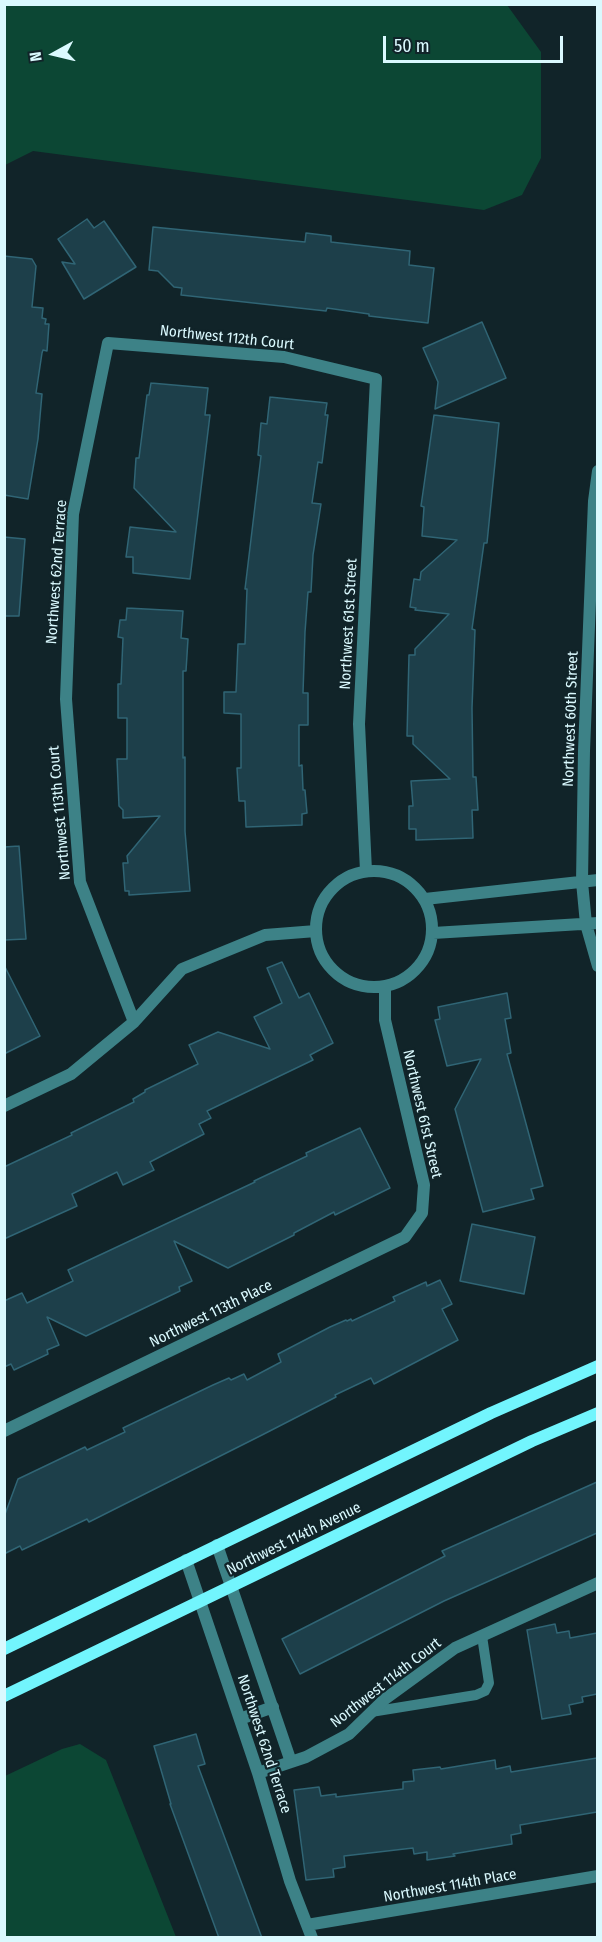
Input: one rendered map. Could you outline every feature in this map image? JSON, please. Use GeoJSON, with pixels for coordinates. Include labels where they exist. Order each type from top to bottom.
{"type":"FeatureCollection","features":[{"type":"Feature","properties":{"kind":"street","name":"Northwest 112th Court"},"geometry":{"type":"LineString","coordinates":[[108,343],[284,357],[376,379]]}},
{"type":"Feature","properties":{"kind":"street","name":"Northwest 62nd Terrace"},"geometry":{"type":"LineString","coordinates":[[69,735],[66,699],[73,514],[108,343]]}},
{"type":"Feature","properties":{"kind":"street","name":"Northwest 61st Street"},"geometry":{"type":"LineString","coordinates":[[366,871],[359,723],[376,379]]}},
{"type":"Feature","properties":{"kind":"street","name":"Northwest 60th Street"},"geometry":{"type":"LineString","coordinates":[[597,471],[584,751],[582,882],[592,923],[597,966]]}},
{"type":"Feature","properties":{"kind":"street","name":"Northwest 113th Court"},"geometry":{"type":"LineString","coordinates":[[69,735],[80,882],[134,1022]]}},
{"type":"Feature","properties":{"kind":"street"},"geometry":{"type":"LineString","coordinates":[[366,871],[383,871],[400,876],[424,899],[431,915],[433,933],[428,952],[418,968],[403,980],[385,987],[365,987],[346,980],[330,968],[320,951],[316,931],[318,914],[325,898],[336,885],[350,876],[366,871]]}},
{"type":"Feature","properties":{"kind":"street"},"geometry":{"type":"LineString","coordinates":[[424,899],[597,880]]}},
{"type":"Feature","properties":{"kind":"street"},"geometry":{"type":"LineString","coordinates":[[433,933],[592,923]]}},
{"type":"Feature","properties":{"kind":"street"},"geometry":{"type":"LineString","coordinates":[[4,1106],[71,1074],[134,1022],[182,969],[265,935],[316,931]]}},
{"type":"Feature","properties":{"kind":"street","name":"Northwest 61st Street"},"geometry":{"type":"LineString","coordinates":[[385,987],[385,1020],[424,1185],[422,1213]]}},
{"type":"Feature","properties":{"kind":"street","name":"Northwest 113th Place"},"geometry":{"type":"LineString","coordinates":[[4,1431],[405,1238],[422,1213]]}},
{"type":"Feature","properties":{"kind":"street","name":"Northwest 114th Avenue"},"geometry":{"type":"LineString","coordinates":[[4,1648],[491,1413],[597,1366]]}},
{"type":"Feature","properties":{"kind":"street","name":"Northwest 114th Avenue"},"geometry":{"type":"LineString","coordinates":[[4,1696],[532,1441],[597,1413]]}},
{"type":"Feature","properties":{"kind":"street","name":"Northwest 62nd Terrace"},"geometry":{"type":"LineString","coordinates":[[218,1545],[291,1762]]}},
{"type":"Feature","properties":{"kind":"street","name":"Northwest 62nd Terrace"},"geometry":{"type":"LineString","coordinates":[[186,1560],[258,1773],[290,1881],[312,1938]]}},
{"type":"Feature","properties":{"kind":"street","name":"Northwest 114th Court"},"geometry":{"type":"LineString","coordinates":[[258,1773],[306,1757],[349,1734],[385,1699],[455,1648],[597,1583]]}},
{"type":"Feature","properties":{"kind":"street"},"geometry":{"type":"LineString","coordinates":[[240,1719],[273,1707]]}},
{"type":"Feature","properties":{"kind":"street","name":"Northwest 114th Place"},"geometry":{"type":"LineString","coordinates":[[307,1925],[597,1876]]}},
{"type":"Feature","properties":{"kind":"lane"},"geometry":{"type":"LineString","coordinates":[[371,1712],[476,1695],[485,1691],[489,1683],[482,1636]]}},
{"type":"Feature","properties":{"kind":"shaded area"},"geometry":{"type":"Polygon","coordinates":[[[4,5],[507,5],[541,52],[541,158],[522,195],[484,210],[33,151],[5,165],[4,5]]]}},
{"type":"Feature","properties":{"kind":"shaded area"},"geometry":{"type":"Polygon","coordinates":[[[80,1744],[106,1760],[176,1937],[5,1937],[5,1776],[62,1749],[80,1744]]]}},
{"type":"Feature","properties":{"kind":"building"},"geometry":{"type":"Polygon","coordinates":[[[87,219],[94,228],[104,221],[136,267],[84,299],[62,262],[75,264],[58,239],[87,219]]]}},
{"type":"Feature","properties":{"kind":"building"},"geometry":{"type":"Polygon","coordinates":[[[153,227],[305,242],[306,233],[331,236],[331,242],[410,251],[409,265],[434,268],[428,323],[327,308],[326,311],[181,295],[182,288],[174,287],[158,271],[149,270],[153,227]]]}},
{"type":"Feature","properties":{"kind":"building"},"geometry":{"type":"Polygon","coordinates":[[[4,256],[32,259],[36,266],[32,307],[43,308],[42,318],[46,319],[45,324],[49,324],[47,351],[43,350],[42,353],[36,393],[42,394],[38,439],[28,499],[4,495],[4,256]]]}},
{"type":"Feature","properties":{"kind":"building"},"geometry":{"type":"Polygon","coordinates":[[[482,322],[506,378],[435,409],[438,382],[423,348],[482,322]]]}},
{"type":"Feature","properties":{"kind":"building"},"geometry":{"type":"Polygon","coordinates":[[[151,383],[208,388],[205,415],[210,415],[190,579],[133,573],[133,557],[126,557],[130,527],[176,532],[134,488],[136,458],[139,458],[147,395],[149,395],[151,383]]]}},
{"type":"Feature","properties":{"kind":"building"},"geometry":{"type":"Polygon","coordinates":[[[270,397],[327,403],[325,415],[328,415],[322,463],[318,462],[312,503],[321,504],[313,555],[311,592],[308,592],[305,632],[303,693],[308,693],[308,725],[299,725],[299,766],[302,765],[307,813],[302,814],[302,825],[246,827],[245,801],[239,801],[237,768],[241,768],[241,714],[224,713],[224,692],[236,692],[238,644],[245,644],[247,589],[245,589],[261,456],[258,455],[261,423],[267,424],[270,397]]]}},
{"type":"Feature","properties":{"kind":"building"},"geometry":{"type":"Polygon","coordinates":[[[434,415],[499,423],[487,543],[484,543],[472,629],[475,630],[472,708],[473,777],[476,777],[478,810],[472,810],[473,838],[416,840],[416,829],[409,829],[409,806],[413,806],[411,781],[450,779],[413,744],[413,736],[407,736],[409,655],[415,655],[415,649],[449,614],[415,610],[416,608],[410,607],[414,579],[420,580],[421,572],[457,540],[422,536],[424,507],[421,506],[434,415]]]}},
{"type":"Feature","properties":{"kind":"building"},"geometry":{"type":"Polygon","coordinates":[[[4,537],[25,539],[19,616],[4,616],[4,537]]]}},
{"type":"Feature","properties":{"kind":"building"},"geometry":{"type":"Polygon","coordinates":[[[127,608],[183,611],[181,638],[188,639],[186,671],[183,671],[183,758],[185,757],[185,831],[190,891],[129,895],[129,891],[125,891],[123,863],[128,863],[127,856],[160,816],[123,818],[123,810],[119,806],[117,759],[127,759],[127,718],[118,718],[118,684],[121,684],[123,638],[118,637],[120,620],[126,620],[127,608]]]}},
{"type":"Feature","properties":{"kind":"building"},"geometry":{"type":"Polygon","coordinates":[[[19,846],[26,939],[4,940],[4,847],[19,846]]]}},
{"type":"Feature","properties":{"kind":"building"},"geometry":{"type":"Polygon","coordinates":[[[282,962],[299,998],[309,993],[333,1043],[310,1055],[313,1060],[207,1111],[211,1118],[199,1124],[204,1134],[150,1162],[154,1170],[123,1185],[117,1172],[72,1194],[77,1206],[4,1239],[4,1167],[72,1135],[71,1133],[134,1102],[133,1099],[145,1090],[198,1064],[189,1045],[218,1032],[270,1049],[254,1017],[282,1003],[267,968],[282,962]]]}},
{"type":"Feature","properties":{"kind":"building"},"geometry":{"type":"Polygon","coordinates":[[[4,965],[40,1036],[4,1054],[4,965]]]}},
{"type":"Feature","properties":{"kind":"building"},"geometry":{"type":"Polygon","coordinates":[[[507,993],[511,1018],[505,1019],[511,1053],[507,1054],[543,1186],[531,1189],[534,1199],[483,1212],[455,1109],[481,1059],[447,1066],[435,1020],[440,1019],[438,1007],[507,993]]]}},
{"type":"Feature","properties":{"kind":"building"},"geometry":{"type":"Polygon","coordinates":[[[360,1128],[390,1188],[335,1215],[334,1212],[228,1268],[174,1241],[192,1281],[179,1287],[180,1291],[86,1336],[47,1317],[59,1345],[47,1350],[48,1354],[14,1370],[11,1364],[4,1367],[4,1301],[22,1293],[27,1303],[73,1281],[68,1270],[255,1182],[307,1156],[306,1153],[360,1128]]]}},
{"type":"Feature","properties":{"kind":"building"},"geometry":{"type":"Polygon","coordinates":[[[472,1224],[535,1237],[524,1294],[460,1281],[472,1224]]]}},
{"type":"Feature","properties":{"kind":"building"},"geometry":{"type":"Polygon","coordinates":[[[440,1280],[452,1304],[442,1309],[458,1340],[374,1384],[371,1378],[335,1395],[336,1397],[89,1522],[87,1519],[22,1550],[20,1546],[4,1554],[4,1517],[18,1479],[85,1447],[87,1450],[125,1432],[123,1428],[229,1378],[231,1380],[244,1374],[247,1380],[281,1362],[278,1354],[330,1327],[346,1320],[351,1319],[352,1321],[395,1301],[393,1297],[426,1282],[427,1286],[440,1280]]]}},
{"type":"Feature","properties":{"kind":"building"},"geometry":{"type":"Polygon","coordinates":[[[597,1482],[597,1533],[444,1601],[300,1674],[282,1639],[445,1556],[442,1551],[597,1482]]]}},
{"type":"Feature","properties":{"kind":"building"},"geometry":{"type":"Polygon","coordinates":[[[555,1624],[557,1633],[569,1631],[570,1638],[597,1633],[597,1694],[582,1697],[583,1702],[569,1705],[571,1714],[542,1719],[527,1630],[555,1624]]]}},
{"type":"Feature","properties":{"kind":"building"},"geometry":{"type":"Polygon","coordinates":[[[196,1734],[205,1764],[198,1766],[262,1938],[219,1938],[170,1804],[154,1746],[196,1734]]]}},
{"type":"Feature","properties":{"kind":"building"},"geometry":{"type":"Polygon","coordinates":[[[597,1758],[597,1812],[520,1825],[521,1833],[511,1835],[512,1844],[453,1854],[455,1856],[427,1860],[427,1852],[414,1854],[413,1848],[344,1856],[345,1867],[333,1869],[334,1877],[306,1880],[294,1790],[319,1787],[321,1796],[336,1794],[336,1797],[403,1789],[403,1782],[414,1781],[413,1770],[440,1767],[441,1769],[495,1760],[496,1769],[510,1766],[511,1772],[597,1758]]]}}]}
